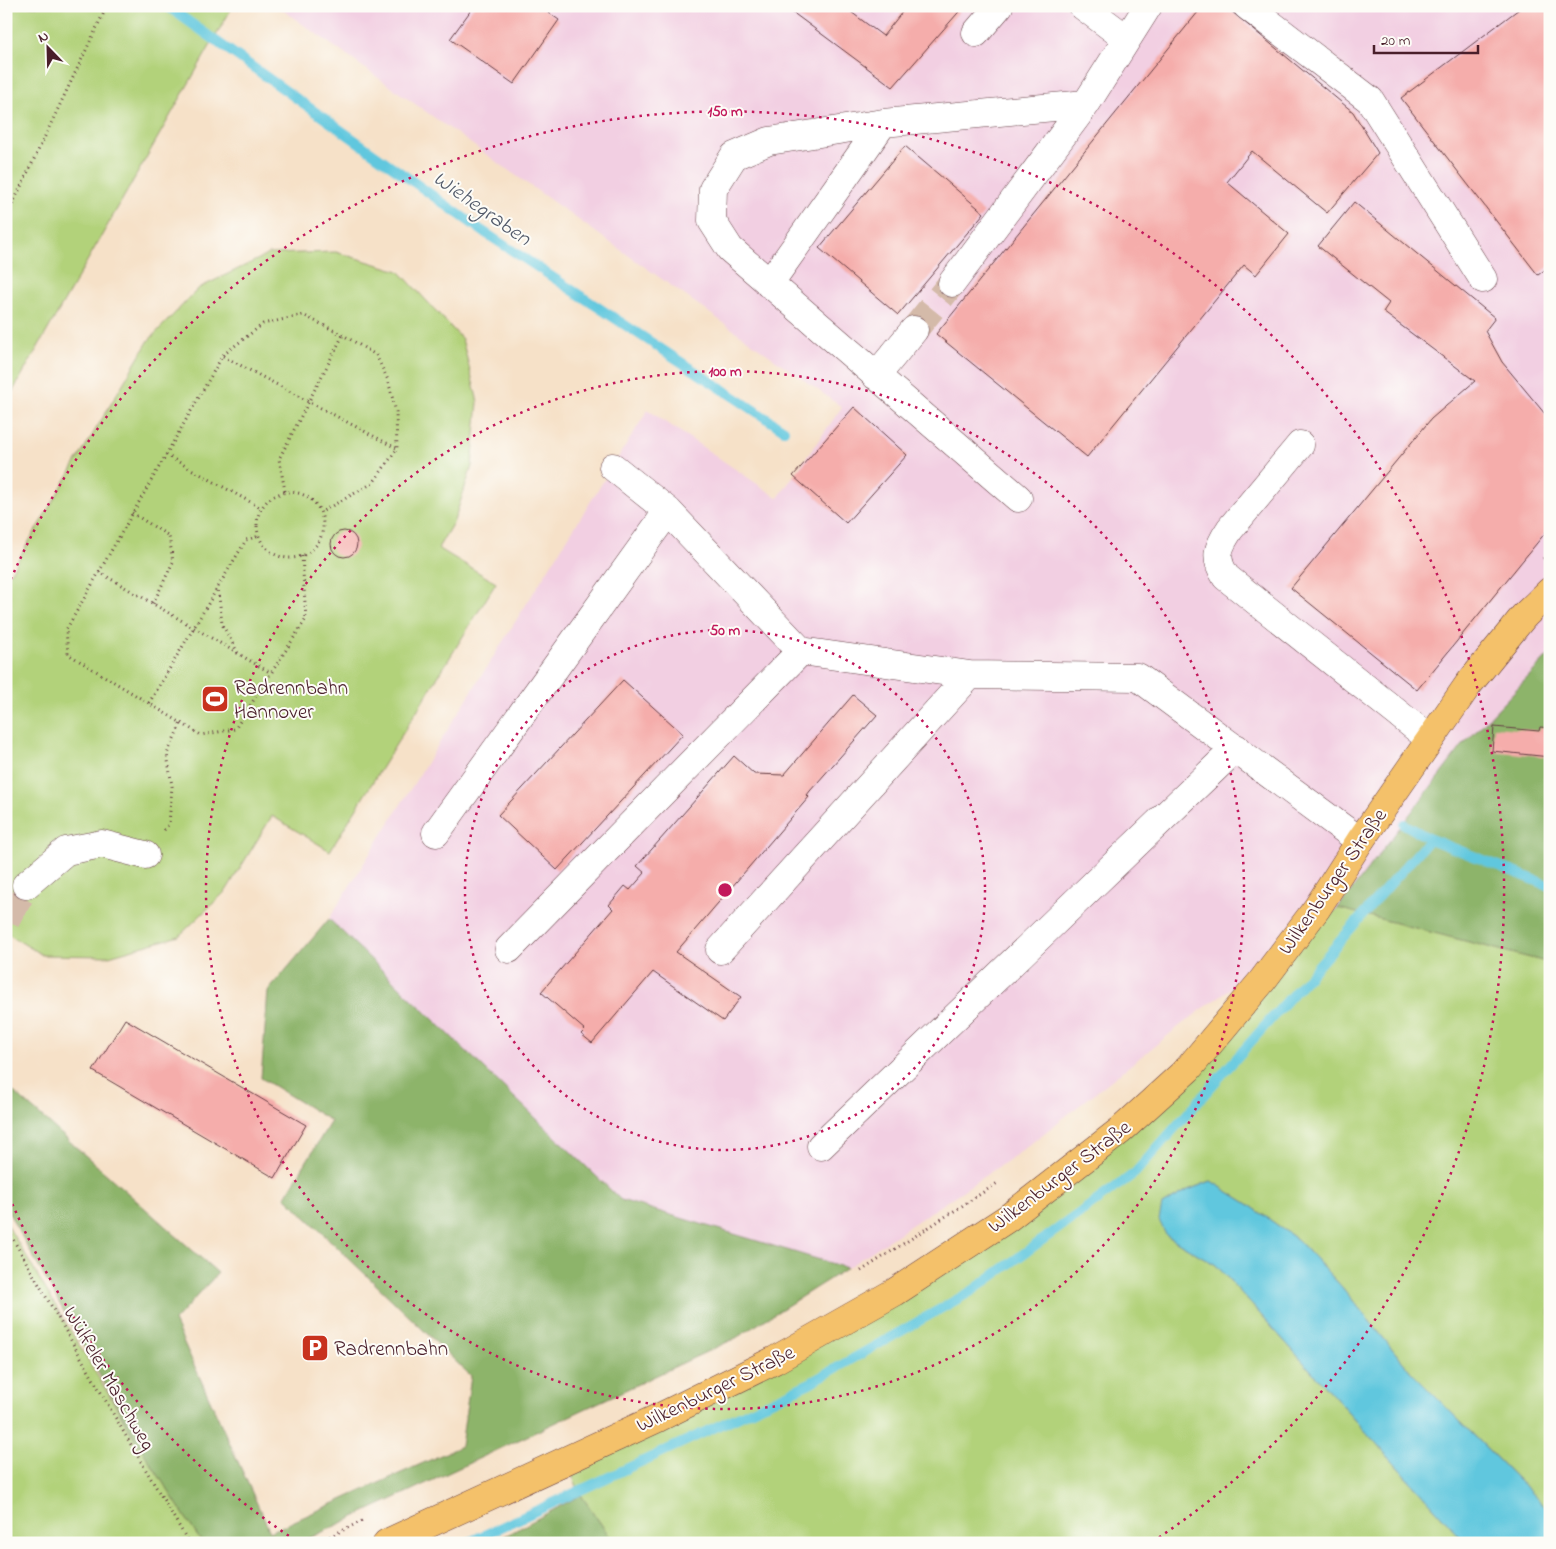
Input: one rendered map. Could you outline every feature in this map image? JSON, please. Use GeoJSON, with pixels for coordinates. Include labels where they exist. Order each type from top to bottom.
{"type":"FeatureCollection","features":[{"type":"Feature","properties":{"kind":"main road","name":"Wilkenburger Straße"},"geometry":{"type":"LineString","coordinates":[[387,1543],[658,1418],[775,1360],[895,1292],[1008,1218],[1122,1130],[1188,1069],[1262,980],[1317,908],[1360,841],[1468,685],[1524,616],[1550,591]]}},
{"type":"Feature","properties":{"kind":"lane"},"geometry":{"type":"LineString","coordinates":[[976,33],[999,6]]}},
{"type":"Feature","properties":{"kind":"lane"},"geometry":{"type":"LineString","coordinates":[[1083,6],[1127,39]]}},
{"type":"Feature","properties":{"kind":"lane"},"geometry":{"type":"LineString","coordinates":[[952,283],[1086,104],[1148,6]]}},
{"type":"Feature","properties":{"kind":"lane"},"geometry":{"type":"LineString","coordinates":[[1247,6],[1370,100],[1483,279]]}},
{"type":"Feature","properties":{"kind":"lane"},"geometry":{"type":"LineString","coordinates":[[1018,498],[730,250],[712,221],[714,189],[734,156],[769,141],[883,123],[1086,104]]}},
{"type":"Feature","properties":{"kind":"lane"},"geometry":{"type":"LineString","coordinates":[[770,284],[883,123]]}},
{"type":"Feature","properties":{"kind":"lane"},"geometry":{"type":"LineString","coordinates":[[876,376],[914,330]]}},
{"type":"Feature","properties":{"kind":"lane"},"geometry":{"type":"LineString","coordinates":[[1300,445],[1221,542],[1218,556],[1221,569],[1226,577],[1430,739]]}},
{"type":"Feature","properties":{"kind":"lane"},"geometry":{"type":"LineString","coordinates":[[613,466],[668,511],[802,652],[970,676],[1138,677],[1360,841]]}},
{"type":"Feature","properties":{"kind":"lane"},"geometry":{"type":"LineString","coordinates":[[436,833],[668,511]]}},
{"type":"Feature","properties":{"kind":"lane"},"geometry":{"type":"LineString","coordinates":[[509,949],[802,652]]}},
{"type":"Feature","properties":{"kind":"lane"},"geometry":{"type":"LineString","coordinates":[[720,950],[970,676]]}},
{"type":"Feature","properties":{"kind":"lane"},"geometry":{"type":"LineString","coordinates":[[821,1146],[1236,748]]}},
{"type":"Feature","properties":{"kind":"lane"},"geometry":{"type":"LineString","coordinates":[[26,885],[66,851],[102,844],[145,855]]}},
{"type":"Feature","properties":{"kind":"path"},"geometry":{"type":"LineString","coordinates":[[6,218],[107,6]]}},
{"type":"Feature","properties":{"kind":"path"},"geometry":{"type":"LineString","coordinates":[[302,556],[306,619],[235,729],[201,735],[68,654],[66,630],[223,355],[263,324],[303,315],[343,335],[376,355],[388,380],[396,412],[397,449],[372,483],[321,512]]}},
{"type":"Feature","properties":{"kind":"path"},"geometry":{"type":"LineString","coordinates":[[285,492],[280,459],[343,335]]}},
{"type":"Feature","properties":{"kind":"path"},"geometry":{"type":"LineString","coordinates":[[223,355],[397,449]]}},
{"type":"Feature","properties":{"kind":"path"},"geometry":{"type":"LineString","coordinates":[[166,455],[262,508]]}},
{"type":"Feature","properties":{"kind":"path"},"geometry":{"type":"LineString","coordinates":[[285,492],[306,495],[315,502],[321,512],[324,524],[320,540],[312,550],[302,556],[291,559],[269,552],[261,543],[256,528],[257,516],[265,502],[274,495],[285,492]]}},
{"type":"Feature","properties":{"kind":"path"},"geometry":{"type":"LineString","coordinates":[[132,513],[169,536],[172,562],[153,604]]}},
{"type":"Feature","properties":{"kind":"path"},"geometry":{"type":"LineString","coordinates":[[149,703],[246,540],[259,536]]}},
{"type":"Feature","properties":{"kind":"path"},"geometry":{"type":"LineString","coordinates":[[99,572],[271,673]]}},
{"type":"Feature","properties":{"kind":"path"},"geometry":{"type":"LineString","coordinates":[[218,586],[222,624],[240,655]]}},
{"type":"Feature","properties":{"kind":"path"},"geometry":{"type":"LineString","coordinates":[[145,855],[169,824],[172,786],[167,754],[180,723]]}},
{"type":"Feature","properties":{"kind":"path"},"geometry":{"type":"LineString","coordinates":[[855,1275],[1001,1180]]}},
{"type":"Feature","properties":{"kind":"path","name":"Wülfeler Maschweg"},"geometry":{"type":"LineString","coordinates":[[6,1227],[130,1443],[190,1543]]}},
{"type":"Feature","properties":{"kind":"path"},"geometry":{"type":"LineString","coordinates":[[316,1543],[368,1519]]}},
{"type":"Feature","properties":{"kind":"shaded area"},"geometry":{"type":"Polygon","coordinates":[[[277,6],[1550,6],[1550,654],[1463,745],[1338,908],[1181,1025],[1019,1153],[847,1268],[621,1200],[329,919],[648,410],[778,498],[842,407],[277,6]]]}},
{"type":"Feature","properties":{"kind":"green space"},"geometry":{"type":"Polygon","coordinates":[[[6,6],[233,6],[6,403],[6,6]]]}},
{"type":"Feature","properties":{"kind":"green space","name":"Radrennbahn Hannover"},"geometry":{"type":"Polygon","coordinates":[[[336,252],[399,271],[462,339],[478,402],[472,466],[454,521],[438,548],[496,583],[330,851],[272,816],[226,891],[179,936],[109,956],[42,955],[6,933],[6,580],[149,340],[199,288],[269,254],[336,252]]]}},
{"type":"Feature","properties":{"kind":"green space"},"geometry":{"type":"Polygon","coordinates":[[[1550,654],[1550,963],[1338,908],[1463,745],[1550,654]]]}},
{"type":"Feature","properties":{"kind":"green space"},"geometry":{"type":"Polygon","coordinates":[[[1338,908],[1550,963],[1550,1512],[1411,1372],[1341,1286],[1298,1240],[1248,1204],[1211,1181],[1188,1190],[1162,1205],[1166,1235],[1216,1265],[1466,1543],[614,1543],[581,1495],[565,1460],[775,1360],[1121,1130],[1262,981],[1338,908]]]}},
{"type":"Feature","properties":{"kind":"green space"},"geometry":{"type":"Polygon","coordinates":[[[329,919],[621,1200],[847,1268],[736,1338],[299,1543],[202,1543],[137,1442],[6,1208],[6,1085],[218,1273],[174,1321],[270,1532],[461,1446],[471,1376],[285,1197],[331,1121],[261,1078],[268,991],[329,919]]]}},
{"type":"Feature","properties":{"kind":"green space"},"geometry":{"type":"Polygon","coordinates":[[[6,1223],[137,1442],[202,1543],[6,1543],[6,1223]]]}},
{"type":"Feature","properties":{"kind":"green space"},"geometry":{"type":"Polygon","coordinates":[[[581,1495],[614,1543],[492,1543],[581,1495]]]}},
{"type":"Feature","properties":{"kind":"water"},"geometry":{"type":"Polygon","coordinates":[[[1211,1181],[1248,1204],[1298,1240],[1341,1286],[1411,1372],[1550,1512],[1550,1543],[1466,1543],[1216,1265],[1166,1235],[1159,1220],[1162,1205],[1188,1190],[1211,1181]]]}},
{"type":"Feature","properties":{"kind":"building"},"geometry":{"type":"Polygon","coordinates":[[[474,6],[539,6],[559,20],[514,84],[450,39],[474,6]]]}},
{"type":"Feature","properties":{"kind":"building"},"geometry":{"type":"Polygon","coordinates":[[[784,6],[843,6],[883,36],[907,6],[964,6],[893,87],[784,6]]]}},
{"type":"Feature","properties":{"kind":"building"},"geometry":{"type":"Polygon","coordinates":[[[1203,6],[1225,6],[1353,112],[1378,153],[1327,213],[1252,151],[1227,182],[1289,234],[1256,275],[1244,265],[1087,457],[936,334],[1203,6]]]}},
{"type":"Feature","properties":{"kind":"building"},"geometry":{"type":"Polygon","coordinates":[[[1523,6],[1550,6],[1550,266],[1538,275],[1401,98],[1523,6]]]}},
{"type":"Feature","properties":{"kind":"building"},"geometry":{"type":"Polygon","coordinates":[[[905,146],[984,213],[898,315],[819,248],[905,146]]]}},
{"type":"Feature","properties":{"kind":"building"},"geometry":{"type":"Polygon","coordinates":[[[1354,202],[1495,318],[1485,331],[1502,362],[1550,420],[1550,527],[1417,690],[1291,588],[1431,419],[1475,381],[1383,312],[1389,303],[1318,246],[1354,202]]]}},
{"type":"Feature","properties":{"kind":"building"},"geometry":{"type":"Polygon","coordinates":[[[854,407],[907,455],[846,523],[793,476],[854,407]]]}},
{"type":"Feature","properties":{"kind":"building"},"geometry":{"type":"Polygon","coordinates":[[[344,531],[353,535],[357,544],[353,553],[344,557],[335,553],[331,544],[335,535],[344,531]]]}},
{"type":"Feature","properties":{"kind":"building"},"geometry":{"type":"Polygon","coordinates":[[[623,680],[683,734],[557,870],[498,815],[623,680]]]}},
{"type":"Feature","properties":{"kind":"building"},"geometry":{"type":"Polygon","coordinates":[[[853,695],[877,715],[810,791],[807,795],[809,797],[676,952],[741,997],[723,1021],[653,972],[592,1043],[581,1034],[585,1030],[541,992],[613,909],[609,905],[625,886],[630,890],[645,873],[637,866],[734,756],[754,774],[784,775],[853,695]]]}},
{"type":"Feature","properties":{"kind":"building"},"geometry":{"type":"Polygon","coordinates":[[[1494,727],[1539,731],[1540,727],[1550,728],[1550,757],[1492,751],[1494,727]]]}},
{"type":"Feature","properties":{"kind":"building"},"geometry":{"type":"Polygon","coordinates":[[[125,1019],[306,1125],[275,1178],[93,1071],[125,1019]]]}},
{"type":"Feature","properties":{"kind":"waterway","name":"Wiehegraben"},"geometry":{"type":"LineString","coordinates":[[167,6],[481,230],[784,430]]}},
{"type":"Feature","properties":{"kind":"waterway"},"geometry":{"type":"LineString","coordinates":[[1404,824],[1430,839],[1550,886]]}},
{"type":"Feature","properties":{"kind":"waterway"},"geometry":{"type":"LineString","coordinates":[[467,1543],[810,1383],[972,1291],[1135,1173],[1430,839]]}},
{"type":"Feature","properties":{"kind":"tunnel"},"geometry":{"type":"LineString","coordinates":[[914,330],[952,283]]}},
{"type":"Feature","properties":{"kind":"tunnel"},"geometry":{"type":"LineString","coordinates":[[6,920],[26,885]]}},
{"type":"Feature","properties":{"kind":"place","name":"Radrennbahn Hannover"},"geometry":{"type":"Point","coordinates":[215,699]}},
{"type":"Feature","properties":{"kind":"place","name":"Radrennbahn"},"geometry":{"type":"Point","coordinates":[315,1348]}}]}
